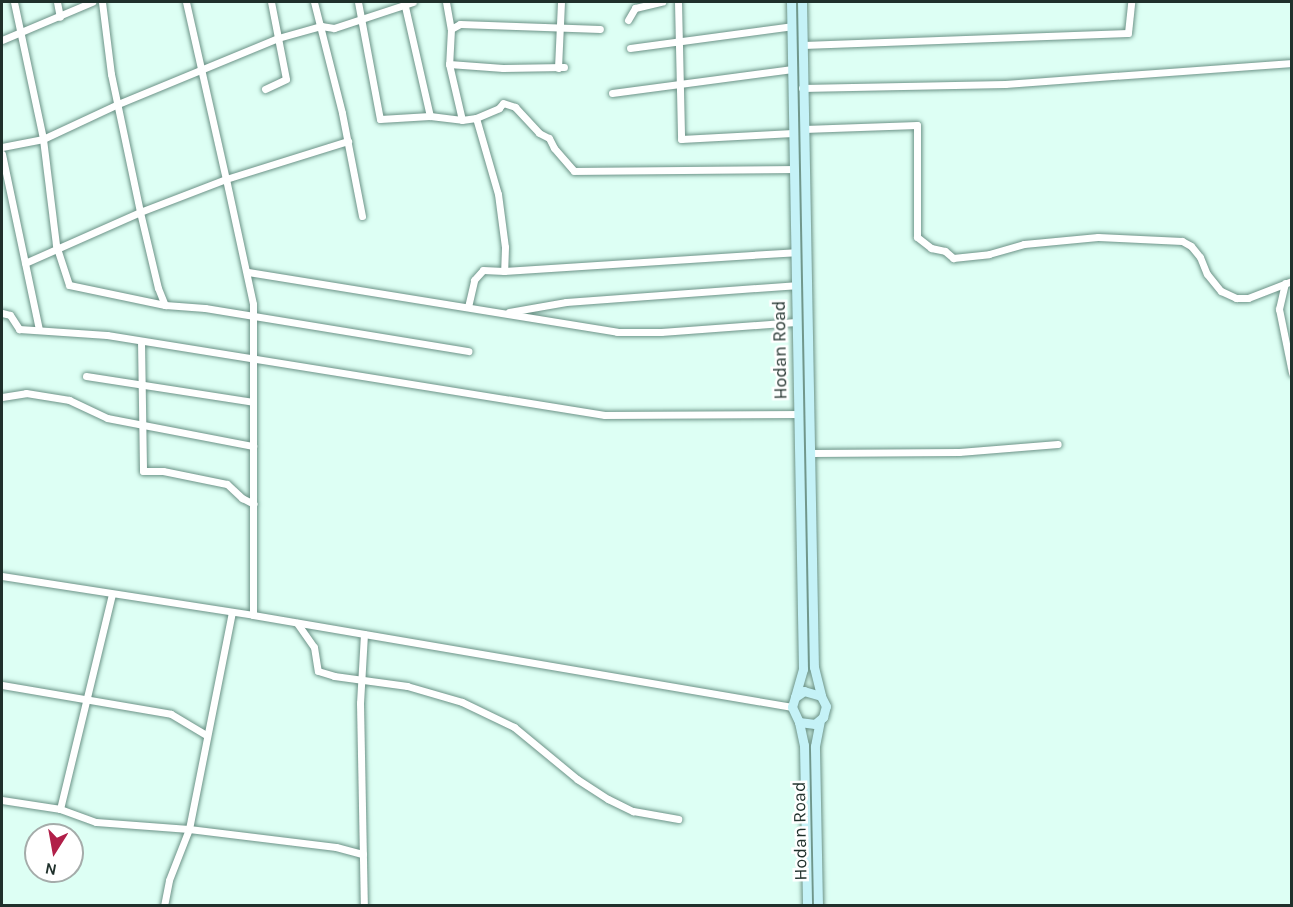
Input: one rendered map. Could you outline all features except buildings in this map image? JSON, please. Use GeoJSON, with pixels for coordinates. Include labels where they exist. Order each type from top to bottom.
{"type":"FeatureCollection","features":[{"type":"Feature","properties":{"kind":"main road","name":"Hodan Road"},"geometry":{"type":"LineString","coordinates":[[791,2],[803,669],[792,707],[799,722],[804,745],[807,906]]}},
{"type":"Feature","properties":{"kind":"main road","name":"Hodan Road"},"geometry":{"type":"LineString","coordinates":[[802,2],[814,667],[821,696],[826,706],[820,721],[815,746],[818,906]]}},
{"type":"Feature","properties":{"kind":"main road"},"geometry":{"type":"LineString","coordinates":[[795,697],[804,691],[821,696]]}},
{"type":"Feature","properties":{"kind":"main road"},"geometry":{"type":"LineString","coordinates":[[799,722],[809,725],[820,721]]}},
{"type":"Feature","properties":{"kind":"street"},"geometry":{"type":"LineString","coordinates":[[14,2],[44,139],[57,249],[69,285],[165,305],[205,308],[469,351]]}},
{"type":"Feature","properties":{"kind":"street"},"geometry":{"type":"LineString","coordinates":[[57,2],[60,17]]}},
{"type":"Feature","properties":{"kind":"street"},"geometry":{"type":"LineString","coordinates":[[2,40],[92,2]]}},
{"type":"Feature","properties":{"kind":"street"},"geometry":{"type":"LineString","coordinates":[[102,2],[111,74],[140,212],[158,288],[165,305]]}},
{"type":"Feature","properties":{"kind":"street"},"geometry":{"type":"LineString","coordinates":[[186,2],[248,272],[253,316],[254,615]]}},
{"type":"Feature","properties":{"kind":"street"},"geometry":{"type":"LineString","coordinates":[[265,89],[286,79],[271,2]]}},
{"type":"Feature","properties":{"kind":"street"},"geometry":{"type":"LineString","coordinates":[[314,2],[348,141],[362,216]]}},
{"type":"Feature","properties":{"kind":"street"},"geometry":{"type":"LineString","coordinates":[[358,2],[380,119],[430,116],[462,120],[476,118],[499,108],[503,103],[515,107],[539,133],[549,138],[569,167],[580,172],[794,169]]}},
{"type":"Feature","properties":{"kind":"street"},"geometry":{"type":"LineString","coordinates":[[2,147],[44,139],[118,104],[278,38],[321,26],[330,28],[413,2]]}},
{"type":"Feature","properties":{"kind":"street"},"geometry":{"type":"LineString","coordinates":[[446,2],[451,29],[449,64],[462,120]]}},
{"type":"Feature","properties":{"kind":"street"},"geometry":{"type":"LineString","coordinates":[[449,64],[503,68],[561,68],[559,28],[561,2]]}},
{"type":"Feature","properties":{"kind":"street"},"geometry":{"type":"LineString","coordinates":[[628,20],[635,8],[662,2]]}},
{"type":"Feature","properties":{"kind":"street"},"geometry":{"type":"LineString","coordinates":[[678,2],[681,139],[793,132]]}},
{"type":"Feature","properties":{"kind":"street"},"geometry":{"type":"LineString","coordinates":[[803,45],[1128,33],[1131,2]]}},
{"type":"Feature","properties":{"kind":"street"},"geometry":{"type":"LineString","coordinates":[[404,3],[430,116]]}},
{"type":"Feature","properties":{"kind":"street"},"geometry":{"type":"LineString","coordinates":[[451,29],[460,24],[600,29]]}},
{"type":"Feature","properties":{"kind":"street"},"geometry":{"type":"LineString","coordinates":[[630,48],[792,26]]}},
{"type":"Feature","properties":{"kind":"street"},"geometry":{"type":"LineString","coordinates":[[802,88],[1005,84],[1292,63]]}},
{"type":"Feature","properties":{"kind":"street"},"geometry":{"type":"LineString","coordinates":[[612,93],[680,82],[792,69]]}},
{"type":"Feature","properties":{"kind":"street"},"geometry":{"type":"LineString","coordinates":[[476,118],[498,194],[505,247],[504,271]]}},
{"type":"Feature","properties":{"kind":"street"},"geometry":{"type":"LineString","coordinates":[[804,129],[916,125],[917,237],[931,248],[945,250],[953,258],[989,254],[1024,244],[1098,237],[1182,241],[1191,246],[1200,257],[1207,274],[1221,291],[1236,298],[1248,298],[1288,282]]}},
{"type":"Feature","properties":{"kind":"street"},"geometry":{"type":"LineString","coordinates":[[25,263],[140,212],[226,179],[348,141]]}},
{"type":"Feature","properties":{"kind":"street"},"geometry":{"type":"LineString","coordinates":[[2,153],[39,330]]}},
{"type":"Feature","properties":{"kind":"street"},"geometry":{"type":"LineString","coordinates":[[468,307],[474,280],[483,270],[504,271],[795,252]]}},
{"type":"Feature","properties":{"kind":"street"},"geometry":{"type":"LineString","coordinates":[[248,272],[617,332],[661,332],[796,322]]}},
{"type":"Feature","properties":{"kind":"street"},"geometry":{"type":"LineString","coordinates":[[1288,282],[1279,309],[1292,373]]}},
{"type":"Feature","properties":{"kind":"street"},"geometry":{"type":"LineString","coordinates":[[504,313],[567,302],[795,285]]}},
{"type":"Feature","properties":{"kind":"street"},"geometry":{"type":"LineString","coordinates":[[2,313],[10,315],[19,329],[141,341],[605,415],[798,414]]}},
{"type":"Feature","properties":{"kind":"street"},"geometry":{"type":"LineString","coordinates":[[141,341],[144,424],[142,468],[146,472],[163,471],[227,484],[242,498],[254,504]]}},
{"type":"Feature","properties":{"kind":"street"},"geometry":{"type":"LineString","coordinates":[[86,376],[253,402]]}},
{"type":"Feature","properties":{"kind":"street"},"geometry":{"type":"LineString","coordinates":[[2,397],[26,393],[69,400],[78,402],[102,416],[253,446]]}},
{"type":"Feature","properties":{"kind":"street"},"geometry":{"type":"LineString","coordinates":[[811,453],[959,452],[1058,444]]}},
{"type":"Feature","properties":{"kind":"street"},"geometry":{"type":"LineString","coordinates":[[2,576],[254,615],[792,707]]}},
{"type":"Feature","properties":{"kind":"street"},"geometry":{"type":"LineString","coordinates":[[60,809],[112,594]]}},
{"type":"Feature","properties":{"kind":"street"},"geometry":{"type":"LineString","coordinates":[[165,906],[169,880],[189,829],[232,612]]}},
{"type":"Feature","properties":{"kind":"street"},"geometry":{"type":"LineString","coordinates":[[297,623],[314,647],[318,671],[334,676],[407,686],[462,702],[514,727],[577,779],[608,799],[633,811],[678,819]]}},
{"type":"Feature","properties":{"kind":"street"},"geometry":{"type":"LineString","coordinates":[[364,634],[361,678],[364,906]]}},
{"type":"Feature","properties":{"kind":"street"},"geometry":{"type":"LineString","coordinates":[[2,685],[171,714],[206,735]]}},
{"type":"Feature","properties":{"kind":"street"},"geometry":{"type":"LineString","coordinates":[[2,800],[60,809],[96,822],[189,829],[336,848],[363,854]]}}]}
